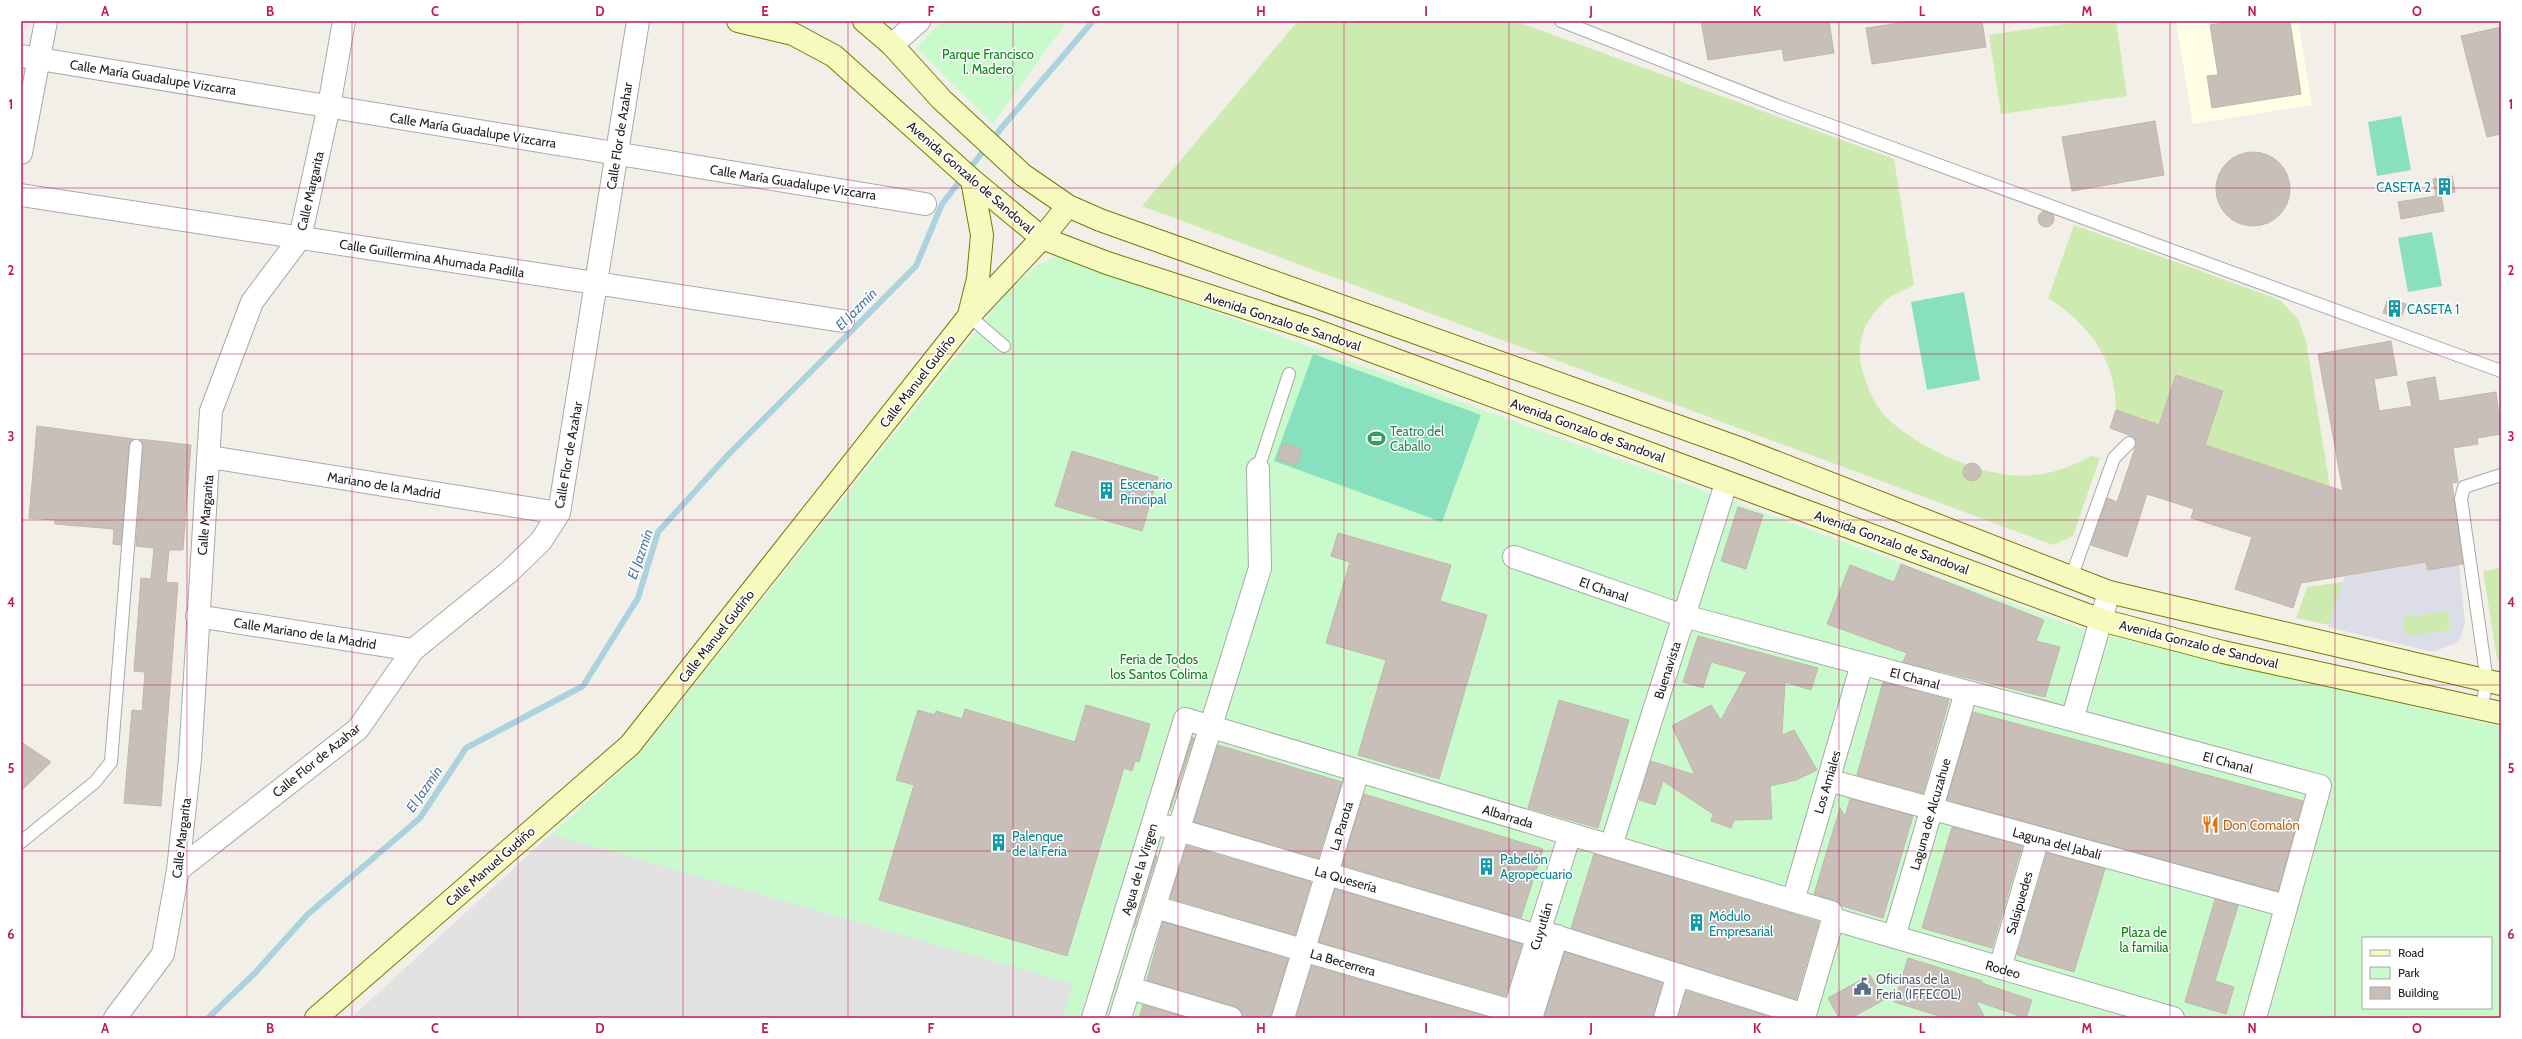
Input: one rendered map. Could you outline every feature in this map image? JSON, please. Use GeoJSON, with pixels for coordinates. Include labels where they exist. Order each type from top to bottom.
{"type":"FeatureCollection","features":[{"type":"Feature","properties":{"kind":"main road","name":"Avenida Gonzalo de Sandoval"},"geometry":{"type":"LineString","coordinates":[[738,21],[793,34],[834,56],[966,175],[1042,238],[1107,263],[1312,329],[2101,620],[2223,652],[2491,711]]}},
{"type":"Feature","properties":{"kind":"main road"},"geometry":{"type":"LineString","coordinates":[[864,21],[892,45],[942,100],[1023,175],[1068,206],[1100,220],[1739,448],[2109,592],[2494,682]]}},
{"type":"Feature","properties":{"kind":"main road"},"geometry":{"type":"LineString","coordinates":[[966,175],[982,235],[978,278],[969,316]]}},
{"type":"Feature","properties":{"kind":"main road","name":"Calle Manuel Gudiño"},"geometry":{"type":"LineString","coordinates":[[316,1018],[630,745],[969,316],[1042,238],[1068,206]]}},
{"type":"Feature","properties":{"kind":"street"},"geometry":{"type":"LineString","coordinates":[[21,153],[30,57],[46,21]]}},
{"type":"Feature","properties":{"kind":"street","name":"Calle Margarita"},"geometry":{"type":"LineString","coordinates":[[115,1018],[163,954],[178,870],[190,759],[197,616],[210,457],[212,411],[252,302],[300,238],[329,106],[344,21]]}},
{"type":"Feature","properties":{"kind":"street","name":"Calle Flor de Azahar"},"geometry":{"type":"LineString","coordinates":[[178,870],[358,729],[413,650],[509,572],[541,542],[558,514],[638,21]]}},
{"type":"Feature","properties":{"kind":"street"},"geometry":{"type":"LineString","coordinates":[[892,45],[919,21]]}},
{"type":"Feature","properties":{"kind":"street","name":"Calle María Guadalupe Vizcarra"},"geometry":{"type":"LineString","coordinates":[[30,57],[925,204]]}},
{"type":"Feature","properties":{"kind":"street","name":"Calle Guillermina Ahumada Padilla"},"geometry":{"type":"LineString","coordinates":[[21,195],[843,321]]}},
{"type":"Feature","properties":{"kind":"street","name":"Mariano de la Madrid"},"geometry":{"type":"LineString","coordinates":[[210,457],[558,514]]}},
{"type":"Feature","properties":{"kind":"street","name":"Agua de la Virgen"},"geometry":{"type":"LineString","coordinates":[[1120,1018],[1260,568],[1258,469]]}},
{"type":"Feature","properties":{"kind":"street","name":"Buenavista"},"geometry":{"type":"LineString","coordinates":[[1611,846],[1723,493]]}},
{"type":"Feature","properties":{"kind":"street","name":"El Chanal"},"geometry":{"type":"LineString","coordinates":[[1514,557],[1684,616],[2320,786],[2286,906]]}},
{"type":"Feature","properties":{"kind":"street"},"geometry":{"type":"LineString","coordinates":[[2072,720],[2109,592]]}},
{"type":"Feature","properties":{"kind":"street","name":"Calle Mariano de la Madrid"},"geometry":{"type":"LineString","coordinates":[[197,616],[413,650]]}},
{"type":"Feature","properties":{"kind":"street","name":"Los Amiales"},"geometry":{"type":"LineString","coordinates":[[1793,901],[1862,664]]}},
{"type":"Feature","properties":{"kind":"street","name":"Laguna de Alcuzahue"},"geometry":{"type":"LineString","coordinates":[[1894,937],[1966,692]]}},
{"type":"Feature","properties":{"kind":"street","name":"Agua de la Virgen"},"geometry":{"type":"LineString","coordinates":[[1094,1018],[1185,719]]}},
{"type":"Feature","properties":{"kind":"street","name":"Albarrada"},"geometry":{"type":"LineString","coordinates":[[1185,719],[1793,901],[1832,916]]}},
{"type":"Feature","properties":{"kind":"street","name":"La Parota"},"geometry":{"type":"LineString","coordinates":[[1283,1018],[1358,771]]}},
{"type":"Feature","properties":{"kind":"street","name":"Laguna del Jabalí"},"geometry":{"type":"LineString","coordinates":[[1828,780],[2286,906]]}},
{"type":"Feature","properties":{"kind":"street","name":"La Quesería"},"geometry":{"type":"LineString","coordinates":[[1154,822],[1327,874],[1545,934],[1678,975],[1804,1017]]}},
{"type":"Feature","properties":{"kind":"street","name":"Cuyutlán"},"geometry":{"type":"LineString","coordinates":[[1522,1016],[1545,934],[1570,834]]}},
{"type":"Feature","properties":{"kind":"street","name":"Salsipuedes"},"geometry":{"type":"LineString","coordinates":[[2000,968],[2038,838]]}},
{"type":"Feature","properties":{"kind":"street"},"geometry":{"type":"LineString","coordinates":[[2255,1018],[2286,906]]}},
{"type":"Feature","properties":{"kind":"street","name":"La Becerrera"},"geometry":{"type":"LineString","coordinates":[[1155,907],[1522,1016]]}},
{"type":"Feature","properties":{"kind":"street"},"geometry":{"type":"LineString","coordinates":[[1804,1017],[1832,916]]}},
{"type":"Feature","properties":{"kind":"street","name":"Rodeo"},"geometry":{"type":"LineString","coordinates":[[1832,916],[1894,937],[2173,1018]]}},
{"type":"Feature","properties":{"kind":"street"},"geometry":{"type":"LineString","coordinates":[[1665,1018],[1678,975]]}},
{"type":"Feature","properties":{"kind":"street"},"geometry":{"type":"LineString","coordinates":[[1130,988],[1231,1018]]}},
{"type":"Feature","properties":{"kind":"lane"},"geometry":{"type":"LineString","coordinates":[[1561,21],[1783,108],[2501,370]]}},
{"type":"Feature","properties":{"kind":"lane"},"geometry":{"type":"LineString","coordinates":[[969,316],[1004,346]]}},
{"type":"Feature","properties":{"kind":"lane"},"geometry":{"type":"LineString","coordinates":[[1258,469],[1288,374]]}},
{"type":"Feature","properties":{"kind":"lane"},"geometry":{"type":"LineString","coordinates":[[2071,578],[2114,458],[2129,442]]}},
{"type":"Feature","properties":{"kind":"lane"},"geometry":{"type":"LineString","coordinates":[[21,842],[95,782],[111,762],[136,446]]}},
{"type":"Feature","properties":{"kind":"lane"},"geometry":{"type":"LineString","coordinates":[[2491,711],[2494,682],[2461,499],[2464,487],[2501,475]]}},
{"type":"Feature","properties":{"kind":"shaded area"},"geometry":{"type":"Polygon","coordinates":[[[2176,21],[2298,21],[2312,105],[2193,124],[2176,21]]]}},
{"type":"Feature","properties":{"kind":"shaded area"},"geometry":{"type":"Polygon","coordinates":[[[2426,562],[2428,569],[2459,564],[2465,623],[2460,639],[2454,644],[2433,652],[2328,627],[2345,576],[2426,562]],[[2449,611],[2403,617],[2405,636],[2451,631],[2449,611]]]}},
{"type":"Feature","properties":{"kind":"shaded area"},"geometry":{"type":"Polygon","coordinates":[[[551,834],[1073,984],[1063,1018],[351,1018],[551,834]]]}},
{"type":"Feature","properties":{"kind":"green space","name":"Parque Francisco I. Madero"},"geometry":{"type":"Polygon","coordinates":[[[942,21],[1067,21],[993,124],[916,48],[942,21]]]}},
{"type":"Feature","properties":{"kind":"green space"},"geometry":{"type":"Polygon","coordinates":[[[1298,21],[1515,21],[1894,159],[1914,285],[1895,294],[1885,301],[1872,316],[1863,332],[1860,359],[1868,388],[1882,412],[1900,429],[1935,451],[1976,468],[2016,476],[2035,475],[2057,470],[2092,456],[2100,458],[2073,536],[2053,545],[1142,206],[1298,21]]]}},
{"type":"Feature","properties":{"kind":"green space"},"geometry":{"type":"Polygon","coordinates":[[[2083,21],[2116,21],[2127,96],[2001,114],[1989,35],[2083,21]]]}},
{"type":"Feature","properties":{"kind":"green space"},"geometry":{"type":"Polygon","coordinates":[[[2401,116],[2411,170],[2377,176],[2368,122],[2401,116]]]}},
{"type":"Feature","properties":{"kind":"green space"},"geometry":{"type":"Polygon","coordinates":[[[2074,225],[2280,300],[2298,319],[2306,341],[2330,487],[2165,432],[2223,391],[2176,375],[2158,430],[2132,416],[2116,410],[2115,392],[2111,375],[2105,359],[2097,345],[2076,319],[2048,298],[2074,225]]]}},
{"type":"Feature","properties":{"kind":"green space"},"geometry":{"type":"Polygon","coordinates":[[[2432,232],[2442,286],[2408,292],[2398,238],[2432,232]]]}},
{"type":"Feature","properties":{"kind":"green space","name":"Feria de Todos los Santos Colima"},"geometry":{"type":"Polygon","coordinates":[[[1059,255],[2087,631],[2501,727],[2501,1018],[351,1018],[640,753],[1010,289],[1036,266],[1059,255]]]}},
{"type":"Feature","properties":{"kind":"green space"},"geometry":{"type":"Polygon","coordinates":[[[1964,292],[1980,380],[1927,390],[1911,302],[1964,292]]]}},
{"type":"Feature","properties":{"kind":"green space","name":"Teatro del Caballo"},"geometry":{"type":"Polygon","coordinates":[[[1313,354],[1481,415],[1442,522],[1274,461],[1313,354]]]}},
{"type":"Feature","properties":{"kind":"green space"},"geometry":{"type":"Polygon","coordinates":[[[2501,568],[2501,660],[2497,659],[2483,571],[2501,568]]]}},
{"type":"Feature","properties":{"kind":"green space"},"geometry":{"type":"Polygon","coordinates":[[[2343,582],[2329,625],[2296,618],[2307,587],[2343,582]]]}},
{"type":"Feature","properties":{"kind":"green space"},"geometry":{"type":"Polygon","coordinates":[[[2449,611],[2451,631],[2405,637],[2402,617],[2449,611]]]}},
{"type":"Feature","properties":{"kind":"building"},"geometry":{"type":"Polygon","coordinates":[[[1701,21],[1829,21],[1834,53],[1784,61],[1782,49],[1708,60],[1701,21]]]}},
{"type":"Feature","properties":{"kind":"building"},"geometry":{"type":"Polygon","coordinates":[[[1913,21],[1982,21],[1986,47],[1872,64],[1866,28],[1913,21]]]}},
{"type":"Feature","properties":{"kind":"building"},"geometry":{"type":"Polygon","coordinates":[[[2236,21],[2290,21],[2301,94],[2212,108],[2207,76],[2218,75],[2210,25],[2236,21]]]}},
{"type":"Feature","properties":{"kind":"building"},"geometry":{"type":"Polygon","coordinates":[[[2501,27],[2501,134],[2487,137],[2461,36],[2501,27]]]}},
{"type":"Feature","properties":{"kind":"building"},"geometry":{"type":"Polygon","coordinates":[[[2155,121],[2164,175],[2072,191],[2062,137],[2155,121]]]}},
{"type":"Feature","properties":{"kind":"building"},"geometry":{"type":"Polygon","coordinates":[[[2253,152],[2274,158],[2284,168],[2290,189],[2284,210],[2274,220],[2253,226],[2232,220],[2222,210],[2216,189],[2222,168],[2232,158],[2253,152]]]}},
{"type":"Feature","properties":{"kind":"building"},"geometry":{"type":"Polygon","coordinates":[[[2452,176],[2455,192],[2441,195],[2444,211],[2401,219],[2398,202],[2436,196],[2433,179],[2452,176]]]}},
{"type":"Feature","properties":{"kind":"building"},"geometry":{"type":"Polygon","coordinates":[[[2043,211],[2049,211],[2054,216],[2052,225],[2049,227],[2043,227],[2038,222],[2038,216],[2043,211]]]}},
{"type":"Feature","properties":{"kind":"building","name":"CASETA 1"},"geometry":{"type":"Polygon","coordinates":[[[2388,298],[2406,304],[2401,319],[2383,313],[2388,298]]]}},
{"type":"Feature","properties":{"kind":"building"},"geometry":{"type":"Polygon","coordinates":[[[2391,341],[2397,375],[2374,379],[2379,411],[2412,406],[2407,382],[2435,377],[2439,401],[2496,392],[2501,434],[2477,438],[2478,444],[2453,448],[2458,482],[2452,483],[2463,564],[2428,570],[2426,562],[2301,583],[2293,608],[2235,589],[2252,537],[2191,518],[2194,509],[2147,494],[2127,557],[2091,545],[2107,498],[2117,502],[2136,445],[2134,437],[2110,428],[2116,410],[2159,425],[2176,375],[2223,391],[2205,445],[2343,491],[2318,354],[2391,341]]]}},
{"type":"Feature","properties":{"kind":"building"},"geometry":{"type":"Polygon","coordinates":[[[37,426],[134,439],[129,445],[121,545],[113,544],[114,529],[55,524],[55,520],[29,518],[37,426]]]}},
{"type":"Feature","properties":{"kind":"building"},"geometry":{"type":"Polygon","coordinates":[[[139,439],[191,445],[183,550],[169,550],[166,582],[178,583],[161,806],[124,803],[132,710],[142,711],[145,672],[134,671],[141,578],[151,579],[154,548],[136,546],[143,447],[139,439]]]}},
{"type":"Feature","properties":{"kind":"building"},"geometry":{"type":"Polygon","coordinates":[[[1283,443],[1302,449],[1296,466],[1277,459],[1283,443]]]}},
{"type":"Feature","properties":{"kind":"building","name":"Escenario Principal"},"geometry":{"type":"Polygon","coordinates":[[[1072,451],[1158,477],[1142,531],[1055,506],[1072,451]]]}},
{"type":"Feature","properties":{"kind":"building"},"geometry":{"type":"Polygon","coordinates":[[[1972,463],[1978,466],[1981,472],[1978,478],[1972,481],[1966,478],[1963,472],[1966,466],[1972,463]]]}},
{"type":"Feature","properties":{"kind":"building"},"geometry":{"type":"Polygon","coordinates":[[[1738,507],[1763,515],[1746,569],[1721,561],[1738,507]]]}},
{"type":"Feature","properties":{"kind":"building"},"geometry":{"type":"Polygon","coordinates":[[[1338,533],[1451,565],[1440,601],[1487,615],[1439,779],[1358,755],[1386,660],[1326,643],[1350,562],[1331,556],[1338,533]]]}},
{"type":"Feature","properties":{"kind":"building"},"geometry":{"type":"Polygon","coordinates":[[[1901,564],[2044,620],[2036,641],[2060,647],[2045,697],[1903,662],[1907,653],[1827,624],[1850,565],[1894,582],[1901,564]]]}},
{"type":"Feature","properties":{"kind":"building"},"geometry":{"type":"Polygon","coordinates":[[[1698,636],[1818,668],[1811,690],[1785,682],[1782,735],[1794,730],[1817,770],[1796,780],[1770,786],[1772,819],[1734,820],[1731,828],[1711,821],[1713,814],[1663,781],[1655,805],[1639,800],[1651,761],[1695,775],[1672,726],[1711,705],[1721,720],[1747,672],[1711,662],[1703,688],[1683,682],[1698,636]]]}},
{"type":"Feature","properties":{"kind":"building"},"geometry":{"type":"Polygon","coordinates":[[[1883,682],[1949,700],[1923,793],[1857,775],[1883,682]]]}},
{"type":"Feature","properties":{"kind":"building"},"geometry":{"type":"Polygon","coordinates":[[[1559,700],[1629,720],[1598,828],[1528,808],[1559,700]]]}},
{"type":"Feature","properties":{"kind":"building","name":"Palenque de la Feria"},"geometry":{"type":"Polygon","coordinates":[[[1086,705],[1150,724],[1139,762],[1135,761],[1132,771],[1124,768],[1067,956],[879,900],[914,785],[896,780],[918,710],[935,715],[936,711],[962,719],[965,709],[1075,742],[1086,705]]]}},
{"type":"Feature","properties":{"kind":"building"},"geometry":{"type":"Polygon","coordinates":[[[1973,712],[2303,801],[2278,891],[1947,800],[1973,712]]]}},
{"type":"Feature","properties":{"kind":"building"},"geometry":{"type":"Polygon","coordinates":[[[1192,737],[1194,738],[1170,810],[1192,737]]]}},
{"type":"Feature","properties":{"kind":"building"},"geometry":{"type":"Polygon","coordinates":[[[21,742],[51,762],[21,791],[21,742]]]}},
{"type":"Feature","properties":{"kind":"building"},"geometry":{"type":"Polygon","coordinates":[[[1218,745],[1342,782],[1318,858],[1194,822],[1218,745]]]}},
{"type":"Feature","properties":{"kind":"building"},"geometry":{"type":"Polygon","coordinates":[[[1364,794],[1543,849],[1521,918],[1342,865],[1364,794]]]}},
{"type":"Feature","properties":{"kind":"building"},"geometry":{"type":"Polygon","coordinates":[[[1850,799],[1913,816],[1883,918],[1842,906],[1835,900],[1814,894],[1840,808],[1845,816],[1850,799]]]}},
{"type":"Feature","properties":{"kind":"building"},"geometry":{"type":"Polygon","coordinates":[[[1952,827],[2022,846],[1992,948],[1922,928],[1952,827]]]}},
{"type":"Feature","properties":{"kind":"building"},"geometry":{"type":"Polygon","coordinates":[[[1187,846],[1311,882],[1295,935],[1170,898],[1187,846]]]}},
{"type":"Feature","properties":{"kind":"building","name":"Plaza de la familia"},"geometry":{"type":"Polygon","coordinates":[[[2047,853],[2105,869],[2074,972],[2017,955],[2047,853]]]}},
{"type":"Feature","properties":{"kind":"building","name":"Módulo Empresarial"},"geometry":{"type":"Polygon","coordinates":[[[1594,854],[1819,922],[1796,999],[1571,928],[1594,854]]]}},
{"type":"Feature","properties":{"kind":"building"},"geometry":{"type":"Polygon","coordinates":[[[1156,855],[1157,856],[1134,928],[1156,855]]]}},
{"type":"Feature","properties":{"kind":"building"},"geometry":{"type":"Polygon","coordinates":[[[1335,889],[1522,944],[1506,996],[1319,942],[1335,889]]]}},
{"type":"Feature","properties":{"kind":"building"},"geometry":{"type":"Polygon","coordinates":[[[2215,899],[2238,906],[2215,981],[2234,987],[2226,1014],[2185,1002],[2215,899]]]}},
{"type":"Feature","properties":{"kind":"building"},"geometry":{"type":"Polygon","coordinates":[[[1163,922],[1288,959],[1271,1018],[1243,1018],[1240,1010],[1235,1006],[1147,980],[1163,922]]]}},
{"type":"Feature","properties":{"kind":"building"},"geometry":{"type":"Polygon","coordinates":[[[1565,952],[1662,983],[1653,1018],[1544,1018],[1565,952]]]}},
{"type":"Feature","properties":{"kind":"building"},"geometry":{"type":"Polygon","coordinates":[[[1908,958],[1982,981],[1982,983],[2032,1000],[2026,1018],[1976,1001],[1985,1018],[1946,1018],[1894,1002],[1908,958]]]}},
{"type":"Feature","properties":{"kind":"building"},"geometry":{"type":"Polygon","coordinates":[[[1312,966],[1491,1018],[1296,1018],[1312,966]]]}},
{"type":"Feature","properties":{"kind":"building","name":"Oficinas de la Feria (IFFECOL)"},"geometry":{"type":"Polygon","coordinates":[[[1870,975],[1884,1000],[1851,1018],[1839,1018],[1828,998],[1870,975]]]}},
{"type":"Feature","properties":{"kind":"building"},"geometry":{"type":"Polygon","coordinates":[[[1686,991],[1773,1018],[1678,1018],[1686,991]]]}},
{"type":"Feature","properties":{"kind":"building"},"geometry":{"type":"Polygon","coordinates":[[[1143,1005],[1187,1018],[1139,1018],[1143,1005]]]}},
{"type":"Feature","properties":{"kind":"waterway","name":"El Jazmín"},"geometry":{"type":"LineString","coordinates":[[208,1018],[255,973],[308,914],[420,818],[466,748],[583,686],[638,598],[658,532],[728,455],[916,266],[942,204],[1003,126],[1093,21]]}},
{"type":"Feature","properties":{"kind":"place","name":"CASETA 2"},"geometry":{"type":"Point","coordinates":[2444,187]}},
{"type":"Feature","properties":{"kind":"place","name":"CASETA 1"},"geometry":{"type":"Point","coordinates":[2394,309]}},
{"type":"Feature","properties":{"kind":"place","name":"Teatro del Caballo"},"geometry":{"type":"Point","coordinates":[1377,438]}},
{"type":"Feature","properties":{"kind":"place","name":"Escenario Principal"},"geometry":{"type":"Point","coordinates":[1107,491]}},
{"type":"Feature","properties":{"kind":"place","name":"Don Comalón"},"geometry":{"type":"Point","coordinates":[2210,825]}},
{"type":"Feature","properties":{"kind":"place","name":"Palenque de la Feria"},"geometry":{"type":"Point","coordinates":[999,843]}},
{"type":"Feature","properties":{"kind":"place","name":"Pabellón Agropecuario"},"geometry":{"type":"Point","coordinates":[1487,866]}},
{"type":"Feature","properties":{"kind":"place","name":"Módulo Empresarial"},"geometry":{"type":"Point","coordinates":[1696,923]}},
{"type":"Feature","properties":{"kind":"place","name":"Oficinas de la Feria (IFFECOL)"},"geometry":{"type":"Point","coordinates":[1863,986]}}]}
